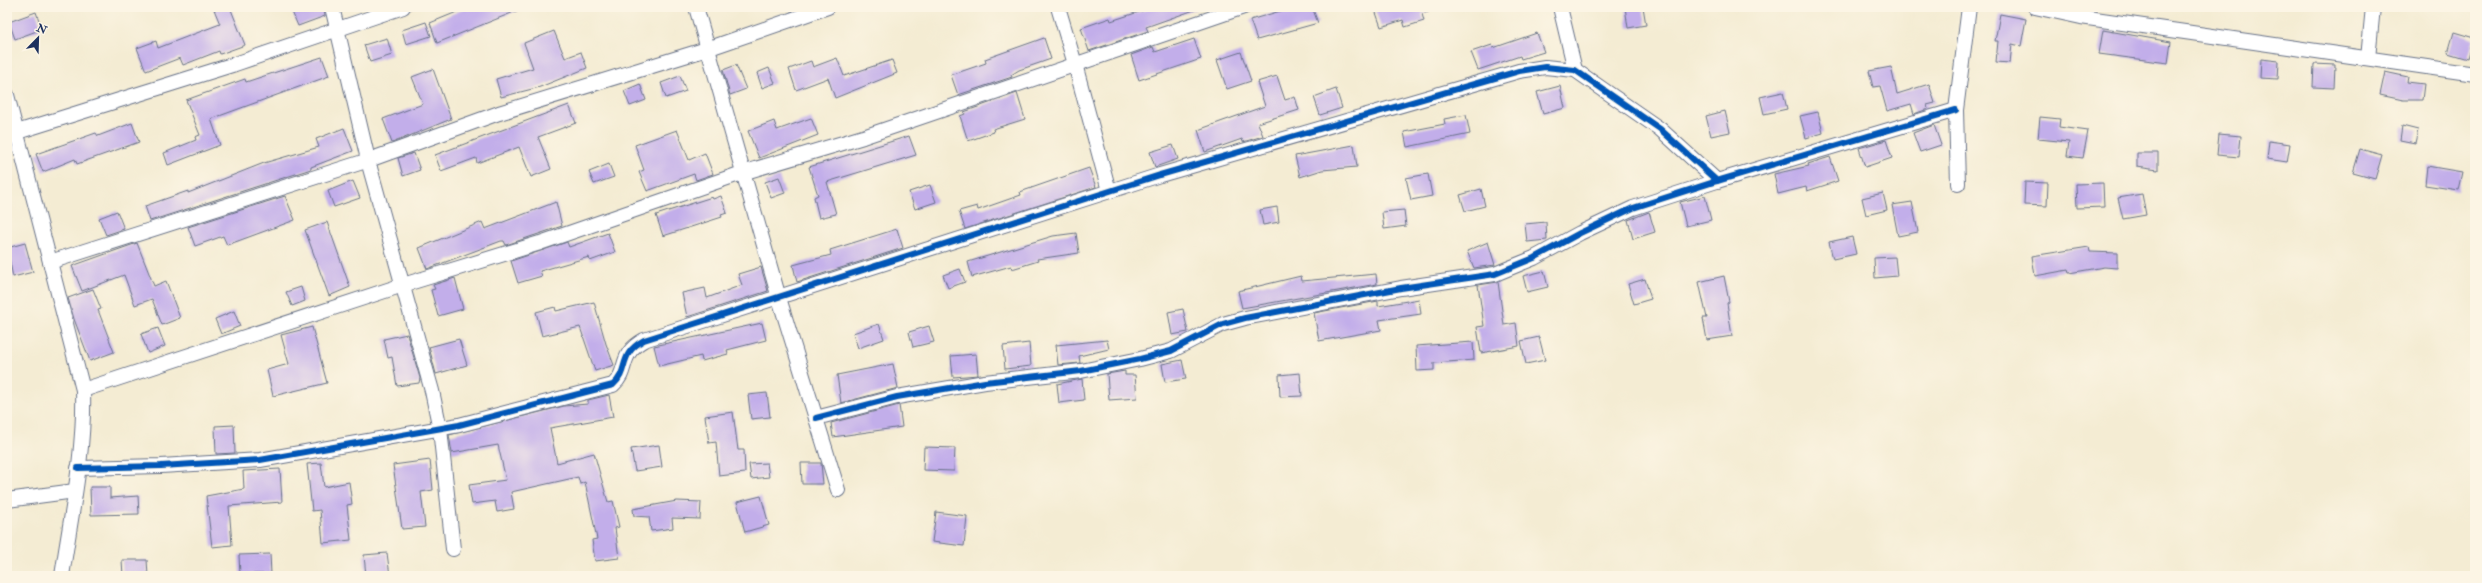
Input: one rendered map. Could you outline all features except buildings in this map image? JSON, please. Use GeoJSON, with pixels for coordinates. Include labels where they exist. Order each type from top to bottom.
{"type":"FeatureCollection","features":[{"type":"Feature","properties":{"kind":"street"},"geometry":{"type":"LineString","coordinates":[[332,7],[369,160],[440,429],[453,549]]}},
{"type":"Feature","properties":{"kind":"street"},"geometry":{"type":"LineString","coordinates":[[17,132],[227,67],[402,7]]}},
{"type":"Feature","properties":{"kind":"street"},"geometry":{"type":"LineString","coordinates":[[696,7],[742,173],[838,490]]}},
{"type":"Feature","properties":{"kind":"street"},"geometry":{"type":"LineString","coordinates":[[50,262],[369,160],[499,113],[707,49],[828,7]]}},
{"type":"Feature","properties":{"kind":"street"},"geometry":{"type":"LineString","coordinates":[[1058,7],[1076,64],[1109,192]]}},
{"type":"Feature","properties":{"kind":"street"},"geometry":{"type":"LineString","coordinates":[[83,390],[403,285],[540,243],[742,173],[863,137],[1244,7]]}},
{"type":"Feature","properties":{"kind":"street"},"geometry":{"type":"LineString","coordinates":[[1560,7],[1575,70]]}},
{"type":"Feature","properties":{"kind":"street"},"geometry":{"type":"LineString","coordinates":[[1958,184],[1956,110],[1969,7]]}},
{"type":"Feature","properties":{"kind":"street"},"geometry":{"type":"LineString","coordinates":[[2036,7],[2081,17],[2475,74]]}},
{"type":"Feature","properties":{"kind":"street"},"geometry":{"type":"LineString","coordinates":[[2368,58],[2373,7]]}},
{"type":"Feature","properties":{"kind":"street"},"geometry":{"type":"LineString","coordinates":[[78,468],[161,466],[260,460],[440,429],[613,385],[620,379],[626,355],[633,346],[644,340],[779,298],[971,234],[1109,192],[1481,80],[1545,66],[1575,70],[1660,129],[1717,180]]}},
{"type":"Feature","properties":{"kind":"street"},"geometry":{"type":"LineString","coordinates":[[7,95],[83,390],[83,412],[78,468],[62,576]]}},
{"type":"Feature","properties":{"kind":"street"},"geometry":{"type":"LineString","coordinates":[[816,418],[897,397],[985,382],[1081,371],[1140,359],[1171,351],[1223,324],[1245,318],[1401,288],[1495,274],[1534,258],[1580,233],[1633,208],[1717,180],[1956,110]]}},
{"type":"Feature","properties":{"kind":"street"},"geometry":{"type":"LineString","coordinates":[[7,500],[75,491]]}},
{"type":"Feature","properties":{"kind":"cycle path"},"geometry":{"type":"LineString","coordinates":[[78,468],[161,466],[260,460],[459,425],[613,385],[621,374],[630,351],[644,340],[1160,175],[1519,71],[1545,67],[1575,70],[1660,129],[1717,181]]}},
{"type":"Feature","properties":{"kind":"cycle path"},"geometry":{"type":"LineString","coordinates":[[816,418],[897,397],[985,382],[1081,371],[1140,359],[1171,351],[1223,324],[1245,318],[1401,288],[1495,274],[1534,258],[1580,233],[1633,208],[1717,181],[1956,110]]}}]}
